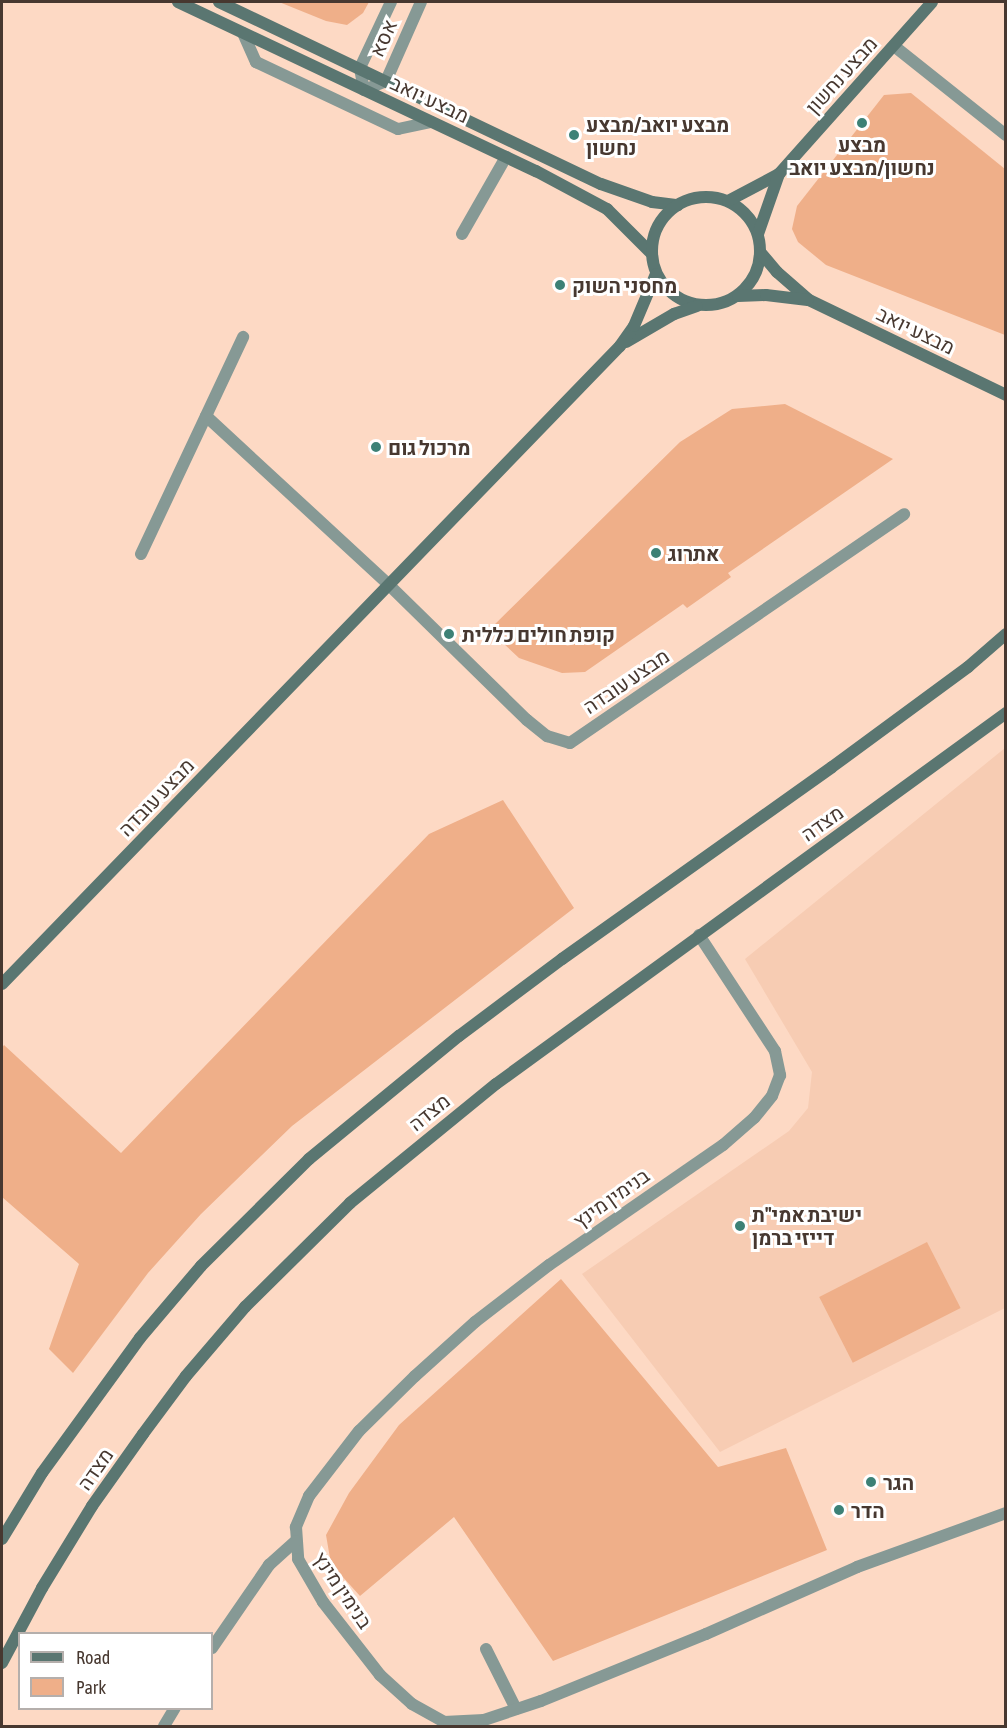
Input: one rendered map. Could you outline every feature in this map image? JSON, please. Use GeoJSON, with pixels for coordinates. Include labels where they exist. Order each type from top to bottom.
{"type":"FeatureCollection","features":[{"type":"Feature","properties":{"kind":"street","name":"מבצע יואב"},"geometry":{"type":"LineString","coordinates":[[178,2],[506,157],[607,209],[651,253]]}},
{"type":"Feature","properties":{"kind":"street","name":"מבצע יואב"},"geometry":{"type":"LineString","coordinates":[[219,2],[618,192],[652,202],[678,205]]}},
{"type":"Feature","properties":{"kind":"street","name":"אסא"},"geometry":{"type":"LineString","coordinates":[[391,2],[360,68],[364,90],[386,81],[421,2]]}},
{"type":"Feature","properties":{"kind":"street","name":"מבצע נחשון"},"geometry":{"type":"LineString","coordinates":[[728,201],[778,174],[932,2]]}},
{"type":"Feature","properties":{"kind":"street"},"geometry":{"type":"LineString","coordinates":[[243,33],[256,62],[398,129],[431,122]]}},
{"type":"Feature","properties":{"kind":"street"},"geometry":{"type":"LineString","coordinates":[[894,46],[1005,135]]}},
{"type":"Feature","properties":{"kind":"street"},"geometry":{"type":"LineString","coordinates":[[462,234],[506,157]]}},
{"type":"Feature","properties":{"kind":"street","name":"מבצע נחשון"},"geometry":{"type":"LineString","coordinates":[[758,234],[778,174]]}},
{"type":"Feature","properties":{"kind":"street"},"geometry":{"type":"LineString","coordinates":[[711,197],[728,201],[751,220],[758,234],[761,253],[758,269],[750,284],[738,296],[712,306],[697,306],[680,300],[666,289],[656,274],[651,253],[658,225],[678,205],[694,198],[711,197]]}},
{"type":"Feature","properties":{"kind":"street","name":"מבצע יואב"},"geometry":{"type":"LineString","coordinates":[[761,253],[777,272],[809,300],[1005,394]]}},
{"type":"Feature","properties":{"kind":"street","name":"מבצע עובדה"},"geometry":{"type":"LineString","coordinates":[[2,984],[620,346],[634,326],[656,274]]}},
{"type":"Feature","properties":{"kind":"street","name":"מבצע יואב"},"geometry":{"type":"LineString","coordinates":[[738,296],[766,295],[809,300]]}},
{"type":"Feature","properties":{"kind":"street","name":"מבצע עובדה"},"geometry":{"type":"LineString","coordinates":[[620,346],[655,324],[697,306]]}},
{"type":"Feature","properties":{"kind":"street"},"geometry":{"type":"LineString","coordinates":[[141,554],[243,337]]}},
{"type":"Feature","properties":{"kind":"street"},"geometry":{"type":"LineString","coordinates":[[206,416],[388,585]]}},
{"type":"Feature","properties":{"kind":"street","name":"מבצע עובדה"},"geometry":{"type":"LineString","coordinates":[[388,585],[527,720],[548,736],[570,743],[904,514]]}},
{"type":"Feature","properties":{"kind":"street","name":"מצדה"},"geometry":{"type":"LineString","coordinates":[[2,1539],[42,1473],[140,1338],[201,1266],[309,1160],[459,1036],[562,959],[968,667],[1005,634]]}},
{"type":"Feature","properties":{"kind":"street","name":"מצדה"},"geometry":{"type":"LineString","coordinates":[[19,1632],[42,1588],[99,1497],[186,1376],[246,1307],[350,1203],[505,1077],[1005,713]]}},
{"type":"Feature","properties":{"kind":"street","name":"בנימין מינץ"},"geometry":{"type":"LineString","coordinates":[[699,935],[775,1051],[780,1075],[771,1096],[754,1118],[723,1145],[549,1265],[475,1322],[415,1376],[359,1431],[309,1496],[296,1527],[298,1558],[323,1602],[380,1675],[412,1704],[444,1722],[484,1720],[706,1634],[856,1567],[1005,1513]]}},
{"type":"Feature","properties":{"kind":"street"},"geometry":{"type":"LineString","coordinates":[[213,1647],[269,1564],[296,1542]]}},
{"type":"Feature","properties":{"kind":"street","name":"מצדה"},"geometry":{"type":"LineString","coordinates":[[2,1663],[18,1633]]}},
{"type":"Feature","properties":{"kind":"street"},"geometry":{"type":"LineString","coordinates":[[486,1648],[516,1709]]}},
{"type":"Feature","properties":{"kind":"street"},"geometry":{"type":"LineString","coordinates":[[164,1726],[174,1710]]}},
{"type":"Feature","properties":{"kind":"shaded area"},"geometry":{"type":"Polygon","coordinates":[[[1005,748],[1005,1308],[720,1452],[582,1274],[789,1131],[808,1108],[812,1072],[745,959],[1005,748]]]}},
{"type":"Feature","properties":{"kind":"green space"},"geometry":{"type":"Polygon","coordinates":[[[279,2],[369,2],[363,13],[347,25],[326,21],[279,2]]]}},
{"type":"Feature","properties":{"kind":"green space"},"geometry":{"type":"Polygon","coordinates":[[[911,93],[1005,169],[1005,335],[826,265],[798,242],[792,229],[797,206],[884,95],[911,93]]]}},
{"type":"Feature","properties":{"kind":"green space"},"geometry":{"type":"Polygon","coordinates":[[[785,404],[893,459],[728,573],[731,577],[687,608],[683,604],[585,672],[562,673],[519,658],[489,630],[680,442],[732,409],[785,404]]]}},
{"type":"Feature","properties":{"kind":"green space"},"geometry":{"type":"Polygon","coordinates":[[[503,800],[574,908],[292,1126],[201,1214],[148,1273],[73,1373],[49,1349],[79,1264],[2,1197],[2,1048],[4,1045],[121,1153],[429,834],[503,800]]]}},
{"type":"Feature","properties":{"kind":"green space"},"geometry":{"type":"Polygon","coordinates":[[[927,1242],[961,1308],[853,1363],[819,1297],[927,1242]]]}},
{"type":"Feature","properties":{"kind":"green space"},"geometry":{"type":"Polygon","coordinates":[[[561,1279],[718,1467],[786,1448],[827,1550],[553,1661],[454,1517],[360,1596],[331,1564],[326,1535],[349,1493],[399,1425],[561,1279]]]}},
{"type":"Feature","properties":{"kind":"place","name":"מבצע נחשון/מבצע יואב"},"geometry":{"type":"Point","coordinates":[862,123]}},
{"type":"Feature","properties":{"kind":"place","name":"מבצע יואב/מבצע נחשון"},"geometry":{"type":"Point","coordinates":[574,135]}},
{"type":"Feature","properties":{"kind":"place","name":"מחסני השוק"},"geometry":{"type":"Point","coordinates":[560,285]}},
{"type":"Feature","properties":{"kind":"place","name":"מרכול גום"},"geometry":{"type":"Point","coordinates":[376,447]}},
{"type":"Feature","properties":{"kind":"place","name":"אתרוג"},"geometry":{"type":"Point","coordinates":[656,553]}},
{"type":"Feature","properties":{"kind":"place","name":"קופת חולים כללית"},"geometry":{"type":"Point","coordinates":[449,634]}},
{"type":"Feature","properties":{"kind":"place","name":"ישיבת אמי\"ת דייזי ברמן"},"geometry":{"type":"Point","coordinates":[740,1226]}},
{"type":"Feature","properties":{"kind":"place","name":"הגר"},"geometry":{"type":"Point","coordinates":[871,1482]}},
{"type":"Feature","properties":{"kind":"place","name":"הדר"},"geometry":{"type":"Point","coordinates":[839,1510]}}]}
